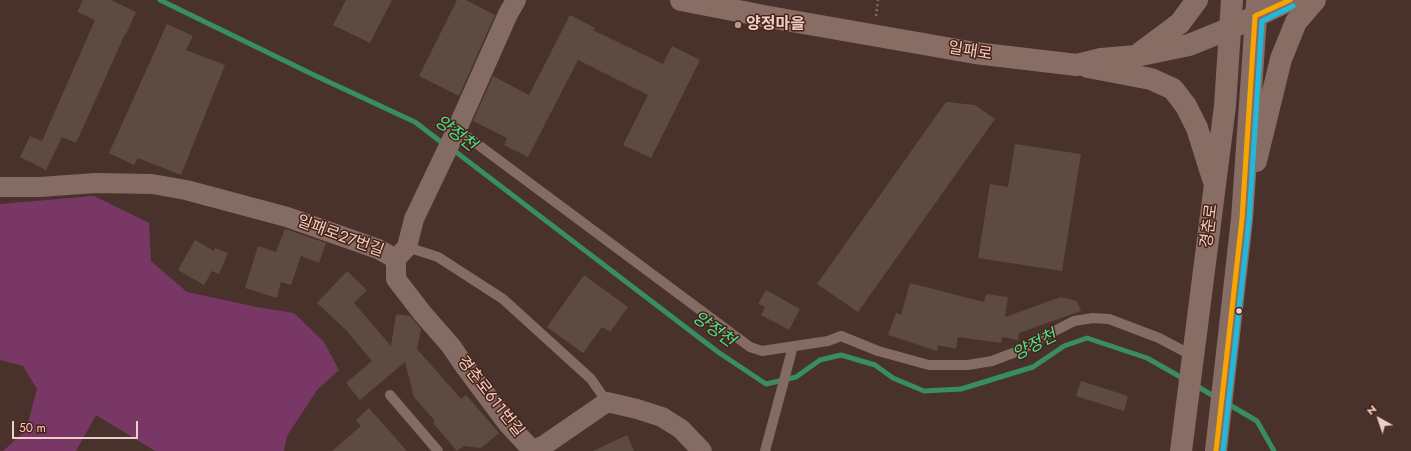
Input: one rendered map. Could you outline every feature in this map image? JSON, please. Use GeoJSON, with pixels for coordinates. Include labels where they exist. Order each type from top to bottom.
{"type":"FeatureCollection","features":[{"type":"Feature","properties":{"kind":"main road","name":"일패로"},"geometry":{"type":"LineString","coordinates":[[681,0],[975,53],[1077,65],[1102,59],[1136,56],[1189,45],[1231,28],[1257,8],[1290,0]]}},
{"type":"Feature","properties":{"kind":"main road"},"geometry":{"type":"LineString","coordinates":[[1136,56],[1180,23],[1197,0]]}},
{"type":"Feature","properties":{"kind":"main road","name":"경춘로"},"geometry":{"type":"LineString","coordinates":[[1181,451],[1226,106],[1232,0]]}},
{"type":"Feature","properties":{"kind":"main road"},"geometry":{"type":"LineString","coordinates":[[1242,219],[1281,59],[1296,22],[1315,0]]}},
{"type":"Feature","properties":{"kind":"main road","name":"경춘로"},"geometry":{"type":"LineString","coordinates":[[1217,446],[1242,219],[1257,8]]}},
{"type":"Feature","properties":{"kind":"main road"},"geometry":{"type":"LineString","coordinates":[[1077,65],[1151,79],[1173,90],[1186,106],[1198,128],[1215,187]]}},
{"type":"Feature","properties":{"kind":"street","name":"일패로27번길"},"geometry":{"type":"LineString","coordinates":[[0,187],[95,183],[152,184],[186,190],[287,217],[378,249],[402,253],[414,219],[443,160],[508,14],[516,0]]}},
{"type":"Feature","properties":{"kind":"street","name":"경춘로611번길"},"geometry":{"type":"LineString","coordinates":[[402,253],[396,280],[423,314],[452,346],[466,368],[508,424],[531,451],[543,446],[607,402]]}},
{"type":"Feature","properties":{"kind":"street"},"geometry":{"type":"LineString","coordinates":[[607,402],[662,417],[680,429],[702,451]]}},
{"type":"Feature","properties":{"kind":"lane"},"geometry":{"type":"LineString","coordinates":[[456,132],[750,347],[762,352],[792,349],[828,341],[841,336],[878,350],[929,365],[968,365],[992,361],[1021,350],[1074,322],[1093,318],[1109,319],[1159,338],[1193,362]]}},
{"type":"Feature","properties":{"kind":"lane"},"geometry":{"type":"LineString","coordinates":[[402,253],[438,257],[503,299],[591,379],[607,402]]}},
{"type":"Feature","properties":{"kind":"lane"},"geometry":{"type":"LineString","coordinates":[[765,451],[792,349]]}},
{"type":"Feature","properties":{"kind":"lane"},"geometry":{"type":"LineString","coordinates":[[390,395],[438,451]]}},
{"type":"Feature","properties":{"kind":"shaded area"},"geometry":{"type":"Polygon","coordinates":[[[94,196],[149,223],[151,261],[187,292],[257,307],[294,313],[324,342],[339,370],[317,390],[287,436],[284,451],[155,451],[96,415],[76,451],[3,451],[26,430],[37,389],[23,366],[0,360],[0,204],[94,196]]]}},
{"type":"Feature","properties":{"kind":"building"},"geometry":{"type":"Polygon","coordinates":[[[83,0],[111,0],[136,12],[76,143],[62,137],[46,170],[20,157],[30,136],[42,141],[95,20],[77,12],[83,0]]]}},
{"type":"Feature","properties":{"kind":"building"},"geometry":{"type":"Polygon","coordinates":[[[346,0],[392,0],[370,43],[333,25],[346,0]]]}},
{"type":"Feature","properties":{"kind":"building"},"geometry":{"type":"Polygon","coordinates":[[[457,0],[466,0],[495,15],[459,96],[419,76],[457,0]]]}},
{"type":"Feature","properties":{"kind":"building"},"geometry":{"type":"Polygon","coordinates":[[[570,15],[595,28],[593,30],[663,64],[672,46],[700,60],[651,158],[623,145],[648,95],[578,60],[528,157],[504,145],[507,138],[473,121],[493,76],[529,95],[570,15]]]}},
{"type":"Feature","properties":{"kind":"building"},"geometry":{"type":"Polygon","coordinates":[[[167,24],[193,36],[186,50],[225,65],[181,175],[138,158],[134,165],[109,153],[167,24]]]}},
{"type":"Feature","properties":{"kind":"building"},"geometry":{"type":"Polygon","coordinates":[[[946,102],[975,105],[995,119],[858,312],[817,284],[946,102]]]}},
{"type":"Feature","properties":{"kind":"building"},"geometry":{"type":"Polygon","coordinates":[[[1015,144],[1081,154],[1062,271],[978,258],[990,184],[1008,187],[1015,144]]]}},
{"type":"Feature","properties":{"kind":"building"},"geometry":{"type":"Polygon","coordinates":[[[285,229],[326,243],[319,263],[301,256],[291,285],[281,282],[277,298],[245,288],[258,246],[276,252],[285,229]]]}},
{"type":"Feature","properties":{"kind":"building"},"geometry":{"type":"Polygon","coordinates":[[[195,240],[214,251],[215,248],[228,253],[219,274],[212,271],[204,285],[178,270],[195,240]]]}},
{"type":"Feature","properties":{"kind":"building"},"geometry":{"type":"Polygon","coordinates":[[[347,271],[367,290],[354,303],[391,346],[396,314],[410,316],[421,329],[417,349],[461,399],[466,395],[499,433],[481,448],[464,446],[457,451],[433,423],[435,421],[414,397],[405,362],[360,400],[346,383],[372,361],[346,330],[317,303],[347,271]]]}},
{"type":"Feature","properties":{"kind":"building"},"geometry":{"type":"Polygon","coordinates":[[[584,275],[628,307],[610,332],[602,327],[583,353],[547,327],[584,275]]]}},
{"type":"Feature","properties":{"kind":"building"},"geometry":{"type":"Polygon","coordinates":[[[910,283],[984,302],[986,294],[1008,297],[1005,317],[1061,297],[1077,301],[1081,311],[1019,333],[1018,340],[1002,337],[1001,343],[958,337],[956,349],[938,345],[937,351],[888,335],[896,313],[901,315],[910,283]]]}},
{"type":"Feature","properties":{"kind":"building"},"geometry":{"type":"Polygon","coordinates":[[[766,290],[800,309],[789,330],[761,315],[765,307],[758,304],[766,290]]]}},
{"type":"Feature","properties":{"kind":"building"},"geometry":{"type":"Polygon","coordinates":[[[1081,381],[1128,396],[1124,411],[1076,396],[1081,381]]]}},
{"type":"Feature","properties":{"kind":"building"},"geometry":{"type":"Polygon","coordinates":[[[369,408],[407,451],[332,451],[361,426],[356,420],[369,408]]]}},
{"type":"Feature","properties":{"kind":"building"},"geometry":{"type":"Polygon","coordinates":[[[627,435],[634,451],[593,451],[627,435]]]}},
{"type":"Feature","properties":{"kind":"waterway","name":"양정천"},"geometry":{"type":"LineString","coordinates":[[160,0],[316,76],[415,122],[445,145]]}},
{"type":"Feature","properties":{"kind":"waterway","name":"양정천"},"geometry":{"type":"LineString","coordinates":[[452,149],[718,352],[766,384],[796,377],[820,360],[841,355],[875,365],[893,378],[924,391],[961,389],[1033,367],[1064,346],[1087,338],[1147,358],[1184,379]]}},
{"type":"Feature","properties":{"kind":"waterway","name":"양정천"},"geometry":{"type":"LineString","coordinates":[[1195,385],[1217,398]]}},
{"type":"Feature","properties":{"kind":"waterway","name":"양정천"},"geometry":{"type":"LineString","coordinates":[[1228,404],[1257,421],[1274,451]]}},
{"type":"Feature","properties":{"kind":"transit line"},"geometry":{"type":"LineString","coordinates":[[1216,451],[1242,219],[1255,16],[1290,0]]}},
{"type":"Feature","properties":{"kind":"transit line"},"geometry":{"type":"LineString","coordinates":[[1223,451],[1249,220],[1262,21],[1293,6]]}},
{"type":"Feature","properties":{"kind":"place","name":"양정마을"},"geometry":{"type":"Point","coordinates":[738,25]}}]}
